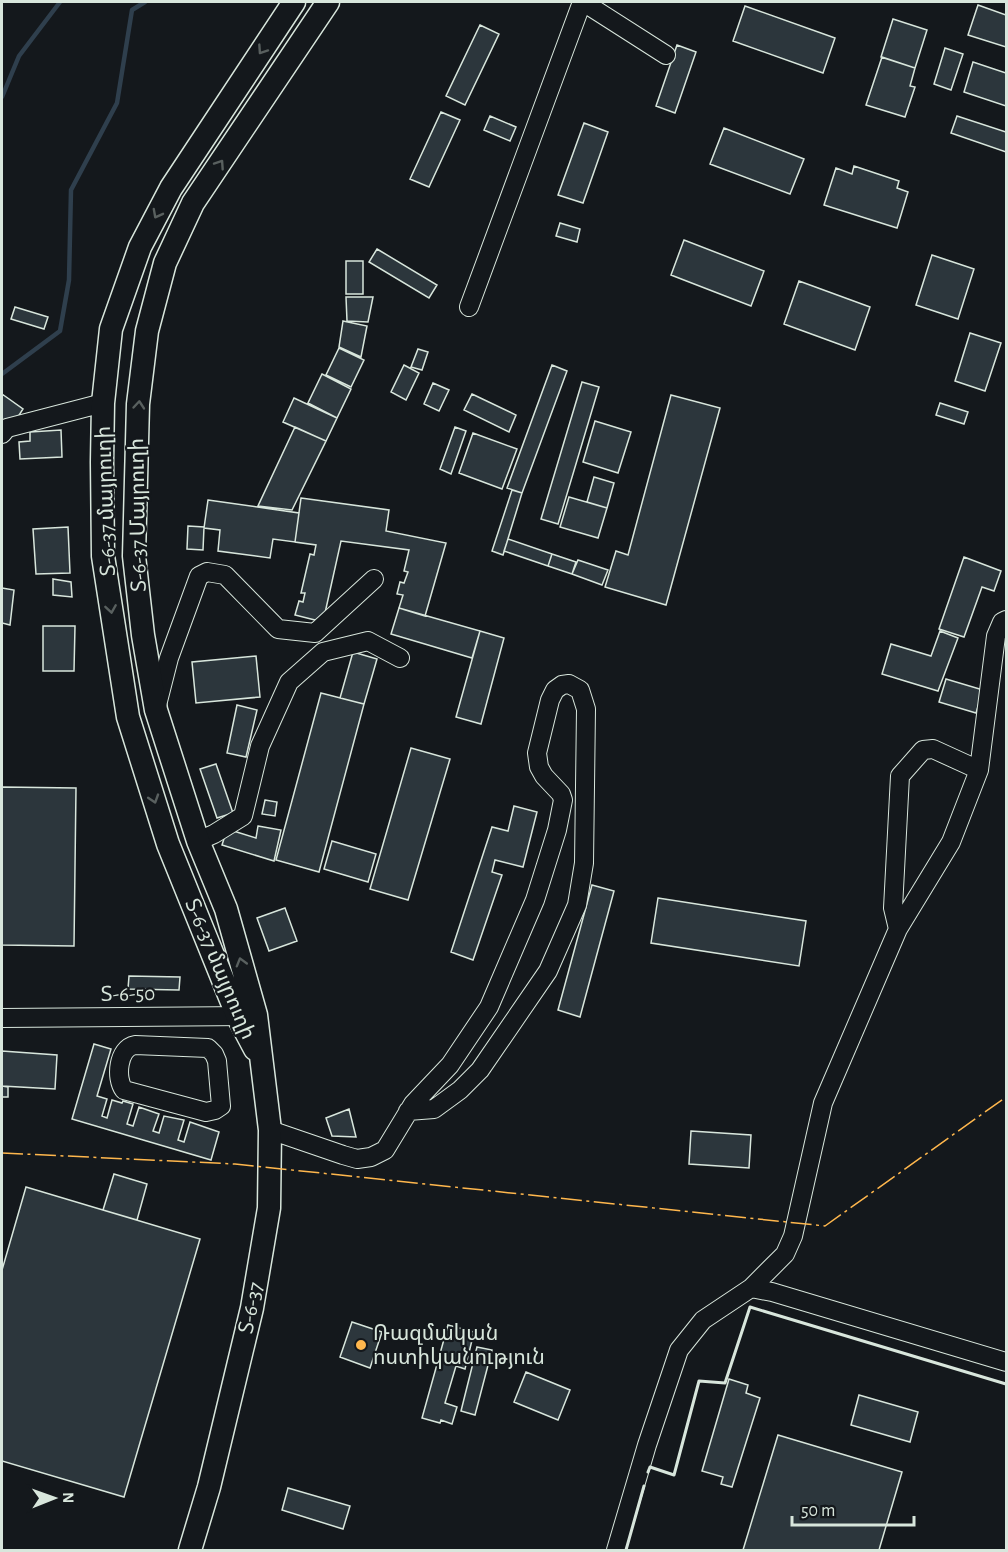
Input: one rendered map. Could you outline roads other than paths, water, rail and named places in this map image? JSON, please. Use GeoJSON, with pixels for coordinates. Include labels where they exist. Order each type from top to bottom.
{"type":"FeatureCollection","features":[{"type":"Feature","properties":{"kind":"main road","name":"Տ-6-37 մայրուղի"},"geometry":{"type":"LineString","coordinates":[[261,1060],[247,1016],[168,844],[128,717],[103,556],[103,403],[111,329],[140,247],[171,188],[294,2]]}},
{"type":"Feature","properties":{"kind":"main road","name":"Տ-6-37 Մայրուղի"},"geometry":{"type":"LineString","coordinates":[[247,1016],[226,909],[198,841],[156,710],[143,635],[134,556],[138,404],[147,331],[165,263],[193,203],[328,2]]}},
{"type":"Feature","properties":{"kind":"main road"},"geometry":{"type":"LineString","coordinates":[[280,23],[302,39]]}},
{"type":"Feature","properties":{"kind":"main road"},"geometry":{"type":"LineString","coordinates":[[128,717],[156,710]]}},
{"type":"Feature","properties":{"kind":"main road","name":"Տ-6-37"},"geometry":{"type":"LineString","coordinates":[[190,1551],[252,1308],[269,1208],[270,1130],[261,1060]]}},
{"type":"Feature","properties":{"kind":"street"},"geometry":{"type":"LineString","coordinates":[[469,307],[583,2],[666,55]]}},
{"type":"Feature","properties":{"kind":"street"},"geometry":{"type":"LineString","coordinates":[[2,434],[7,428],[103,403]]}},
{"type":"Feature","properties":{"kind":"street"},"geometry":{"type":"LineString","coordinates":[[156,710],[169,658],[199,576],[207,572],[225,575],[278,629],[315,633],[374,579]]}},
{"type":"Feature","properties":{"kind":"street"},"geometry":{"type":"LineString","coordinates":[[616,1551],[647,1445],[679,1350],[703,1320],[751,1288],[785,1254],[793,1236],[823,1103],[898,929],[951,842],[978,770],[996,636],[1002,622],[1006,620]]}},
{"type":"Feature","properties":{"kind":"street"},"geometry":{"type":"LineString","coordinates":[[198,841],[243,816],[260,746],[289,682],[323,652],[368,641],[400,658]]}},
{"type":"Feature","properties":{"kind":"street"},"geometry":{"type":"LineString","coordinates":[[270,1130],[357,1159],[371,1157],[385,1150],[408,1111],[450,1065],[489,1006],[535,900],[556,830],[562,800],[561,794],[544,776],[539,767],[537,753],[550,700],[555,690],[562,685],[569,684],[580,690],[586,709],[584,863],[577,905],[548,971],[480,1070],[460,1090],[434,1109],[408,1111]]}},
{"type":"Feature","properties":{"kind":"street"},"geometry":{"type":"LineString","coordinates":[[898,929],[893,908],[900,776],[923,750],[933,749],[978,770]]}},
{"type":"Feature","properties":{"kind":"street"},"geometry":{"type":"LineString","coordinates":[[171,1016],[171,1046]]}},
{"type":"Feature","properties":{"kind":"street","name":"Տ-6-50"},"geometry":{"type":"LineString","coordinates":[[2,1018],[247,1016]]}},
{"type":"Feature","properties":{"kind":"street"},"geometry":{"type":"LineString","coordinates":[[135,1045],[171,1046],[208,1048],[214,1054],[217,1061],[221,1106],[206,1112],[124,1090],[120,1084],[119,1074],[124,1050],[135,1045]]}},
{"type":"Feature","properties":{"kind":"street"},"geometry":{"type":"LineString","coordinates":[[751,1288],[772,1292],[1006,1362]]}},
{"type":"Feature","properties":{"kind":"waterway"},"geometry":{"type":"LineString","coordinates":[[2,97],[19,56],[60,2]]}},
{"type":"Feature","properties":{"kind":"waterway"},"geometry":{"type":"LineString","coordinates":[[2,374],[60,331],[69,280],[71,190],[117,103],[132,10],[145,2]]}},
{"type":"Feature","properties":{"kind":"place","name":"Ռազմական ոստիկանություն"},"geometry":{"type":"Point","coordinates":[361,1345]}}]}
